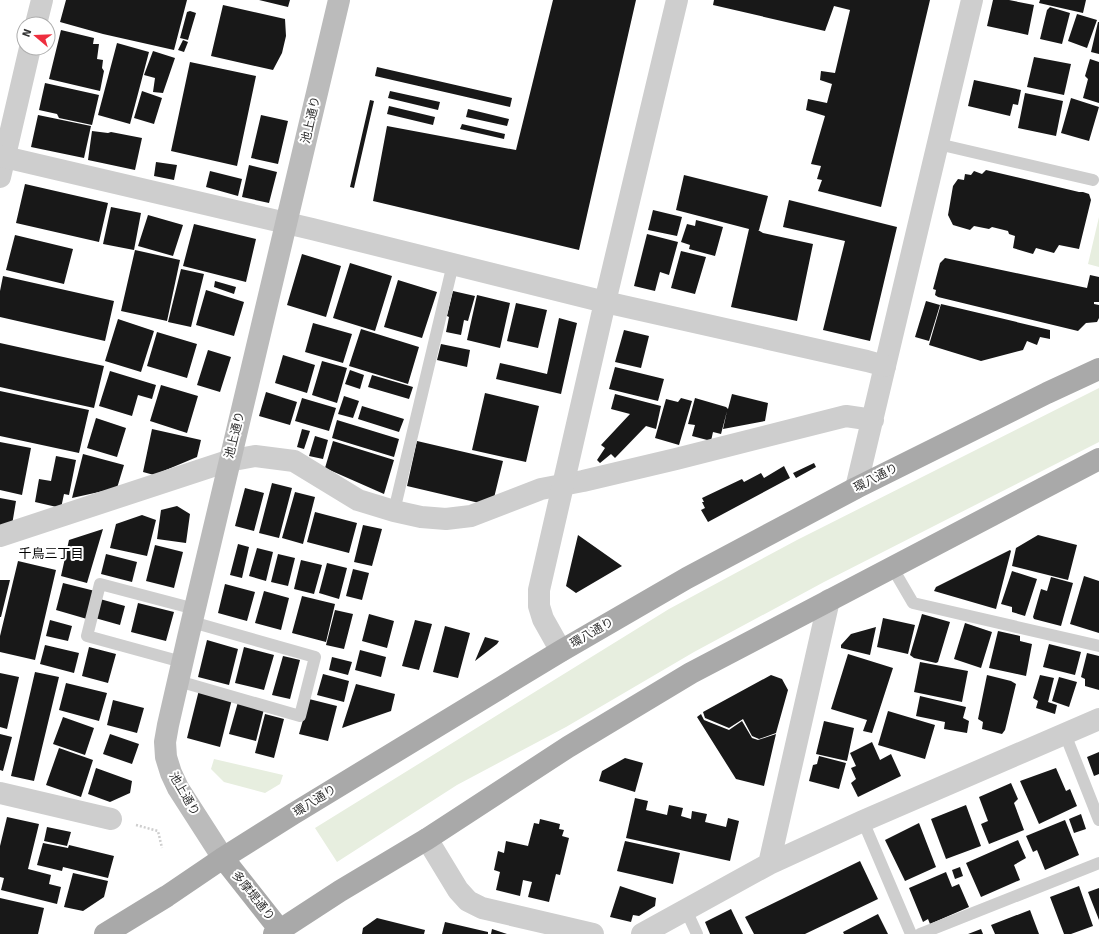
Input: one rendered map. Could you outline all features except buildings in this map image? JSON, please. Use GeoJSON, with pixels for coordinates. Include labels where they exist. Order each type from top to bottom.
{"type":"FeatureCollection","features":[{"type":"Feature","properties":{"kind":"main road","name":"池上通り"},"geometry":{"type":"LineString","coordinates":[[223,858],[178,788],[166,757],[166,736],[228,461],[287,224],[339,0]]}},
{"type":"Feature","properties":{"kind":"main road","name":"環八通り"},"geometry":{"type":"LineString","coordinates":[[105,934],[167,896],[223,858],[561,651],[687,578],[856,488],[1046,393],[1099,369]]}},
{"type":"Feature","properties":{"kind":"main road"},"geometry":{"type":"LineString","coordinates":[[279,933],[340,891],[427,839],[568,747],[691,673],[1099,459]]}},
{"type":"Feature","properties":{"kind":"main road","name":"多摩堤通り"},"geometry":{"type":"LineString","coordinates":[[223,858],[279,933]]}},
{"type":"Feature","properties":{"kind":"street"},"geometry":{"type":"LineString","coordinates":[[38,16],[42,0]]}},
{"type":"Feature","properties":{"kind":"street"},"geometry":{"type":"LineString","coordinates":[[561,651],[543,619],[539,606],[539,590],[605,302],[677,0]]}},
{"type":"Feature","properties":{"kind":"street"},"geometry":{"type":"LineString","coordinates":[[856,488],[972,0]]}},
{"type":"Feature","properties":{"kind":"street"},"geometry":{"type":"LineString","coordinates":[[28,56],[2,163],[287,224],[605,302],[860,359],[885,366]]}},
{"type":"Feature","properties":{"kind":"street"},"geometry":{"type":"LineString","coordinates":[[0,536],[228,461],[255,456],[294,461],[358,500],[394,511],[421,517],[446,519],[471,516],[541,489],[676,459],[846,416],[872,420]]}},
{"type":"Feature","properties":{"kind":"street"},"geometry":{"type":"LineString","coordinates":[[769,864],[829,600]]}},
{"type":"Feature","properties":{"kind":"street"},"geometry":{"type":"LineString","coordinates":[[642,934],[769,864],[863,821],[1099,719]]}},
{"type":"Feature","properties":{"kind":"street"},"geometry":{"type":"LineString","coordinates":[[0,793],[111,819]]}},
{"type":"Feature","properties":{"kind":"street"},"geometry":{"type":"LineString","coordinates":[[427,839],[458,890],[468,901],[482,908],[593,934]]}},
{"type":"Feature","properties":{"kind":"lane"},"geometry":{"type":"LineString","coordinates":[[938,144],[1092,180]]}},
{"type":"Feature","properties":{"kind":"lane"},"geometry":{"type":"LineString","coordinates":[[394,511],[453,264]]}},
{"type":"Feature","properties":{"kind":"lane"},"geometry":{"type":"LineString","coordinates":[[892,567],[913,603],[1099,646]]}},
{"type":"Feature","properties":{"kind":"lane"},"geometry":{"type":"LineString","coordinates":[[100,584],[315,657],[300,716],[180,671],[87,636],[100,584]]}},
{"type":"Feature","properties":{"kind":"lane"},"geometry":{"type":"LineString","coordinates":[[1065,734],[1099,820]]}},
{"type":"Feature","properties":{"kind":"lane"},"geometry":{"type":"LineString","coordinates":[[863,821],[911,934]]}},
{"type":"Feature","properties":{"kind":"lane"},"geometry":{"type":"LineString","coordinates":[[920,934],[1099,863]]}},
{"type":"Feature","properties":{"kind":"lane"},"geometry":{"type":"LineString","coordinates":[[686,910],[697,934]]}},
{"type":"Feature","properties":{"kind":"path"},"geometry":{"type":"LineString","coordinates":[[111,819],[158,831],[162,848]]}},
{"type":"Feature","properties":{"kind":"green space"},"geometry":{"type":"Polygon","coordinates":[[[1099,217],[1099,267],[1088,264],[1099,217]]]}},
{"type":"Feature","properties":{"kind":"green space"},"geometry":{"type":"Polygon","coordinates":[[[1099,388],[1099,442],[824,582],[694,652],[566,727],[457,785],[337,862],[315,828],[669,609],[797,540],[1099,388]]]}},
{"type":"Feature","properties":{"kind":"green space"},"geometry":{"type":"Polygon","coordinates":[[[214,759],[283,775],[280,784],[265,793],[224,782],[211,769],[214,759]]]}},
{"type":"Feature","properties":{"kind":"district","name":"千鳥三丁目"},"geometry":{"type":"Point","coordinates":[51,554]}}]}
